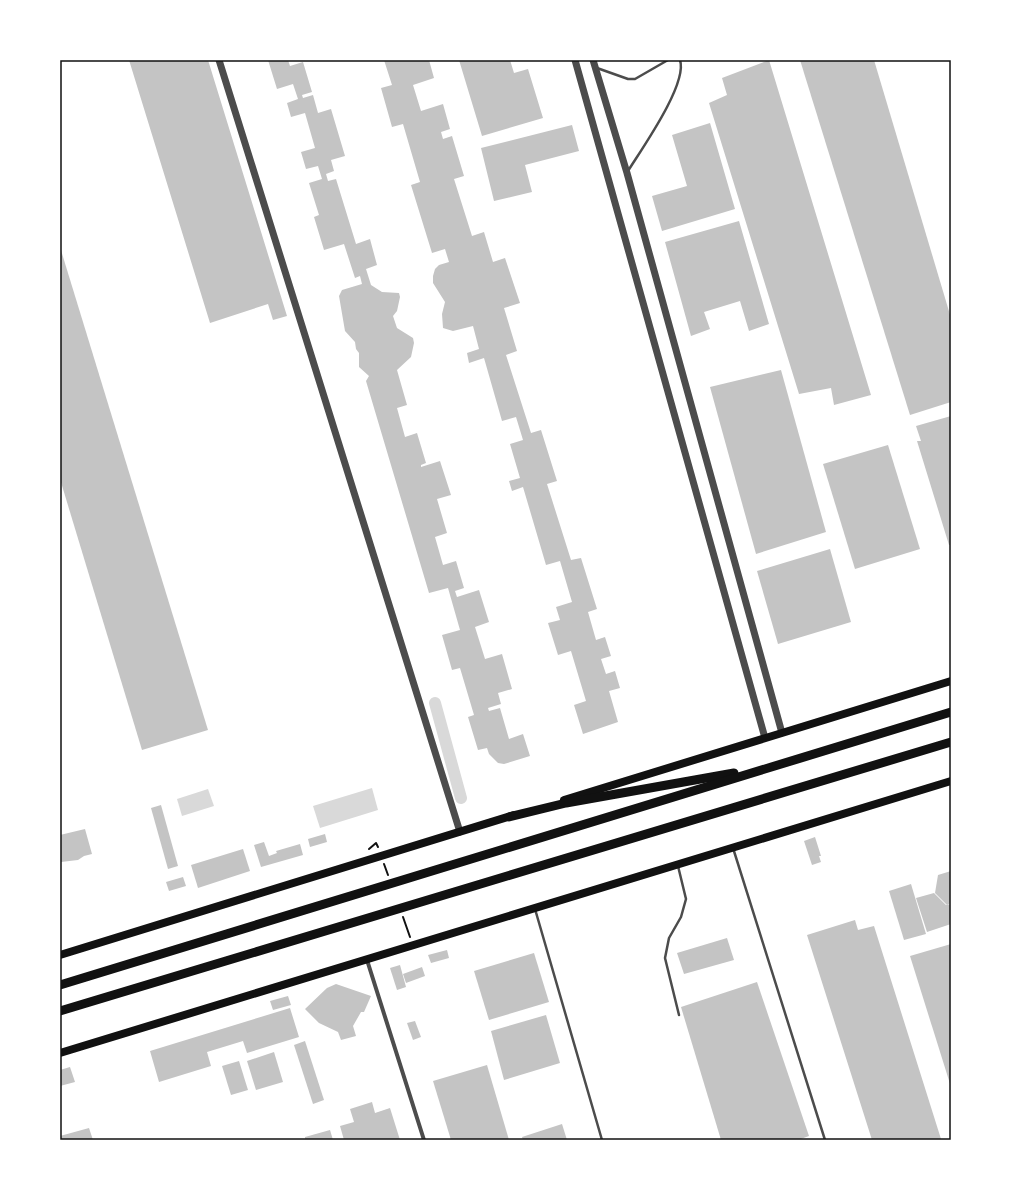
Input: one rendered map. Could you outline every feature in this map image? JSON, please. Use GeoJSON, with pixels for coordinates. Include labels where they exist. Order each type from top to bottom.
{"type":"FeatureCollection","features":[{"type":"Feature","properties":{"kind":"highway"},"geometry":{"type":"LineString","coordinates":[[60,985],[951,712]]}},
{"type":"Feature","properties":{"kind":"highway"},"geometry":{"type":"LineString","coordinates":[[60,1011],[951,742]]}},
{"type":"Feature","properties":{"kind":"highway"},"geometry":{"type":"LineString","coordinates":[[509,817],[566,803],[774,765]]}},
{"type":"Feature","properties":{"kind":"main road"},"geometry":{"type":"LineString","coordinates":[[60,955],[951,681]]}},
{"type":"Feature","properties":{"kind":"main road"},"geometry":{"type":"LineString","coordinates":[[60,1053],[951,782]]}},
{"type":"Feature","properties":{"kind":"street"},"geometry":{"type":"LineString","coordinates":[[219,60],[460,832]]}},
{"type":"Feature","properties":{"kind":"street"},"geometry":{"type":"LineString","coordinates":[[575,60],[765,738]]}},
{"type":"Feature","properties":{"kind":"street"},"geometry":{"type":"LineString","coordinates":[[594,64],[626,173],[782,733]]}},
{"type":"Feature","properties":{"kind":"street"},"geometry":{"type":"LineString","coordinates":[[367,960],[424,1140]]}},
{"type":"Feature","properties":{"kind":"lane"},"geometry":{"type":"LineString","coordinates":[[594,64],[628,79],[635,79],[668,60]]}},
{"type":"Feature","properties":{"kind":"lane"},"geometry":{"type":"LineString","coordinates":[[626,173],[670,102],[678,85],[680,60]]}},
{"type":"Feature","properties":{"kind":"lane"},"geometry":{"type":"LineString","coordinates":[[733,848],[825,1140]]}},
{"type":"Feature","properties":{"kind":"lane"},"geometry":{"type":"LineString","coordinates":[[678,865],[686,899],[681,917],[669,938],[664,958],[678,1014]]}},
{"type":"Feature","properties":{"kind":"lane"},"geometry":{"type":"LineString","coordinates":[[535,908],[602,1140]]}},
{"type":"Feature","properties":{"kind":"path"},"geometry":{"type":"LineString","coordinates":[[369,849],[376,843],[379,850]]}},
{"type":"Feature","properties":{"kind":"path"},"geometry":{"type":"LineString","coordinates":[[382,857],[389,879]]}},
{"type":"Feature","properties":{"kind":"path"},"geometry":{"type":"LineString","coordinates":[[403,916],[410,937]]}},
{"type":"Feature","properties":{"kind":"shaded area"},"geometry":{"type":"Polygon","coordinates":[[[372,788],[378,810],[320,828],[313,806],[372,788]]]}},
{"type":"Feature","properties":{"kind":"shaded area"},"geometry":{"type":"Polygon","coordinates":[[[208,789],[214,806],[182,816],[177,799],[208,789]]]}},
{"type":"Feature","properties":{"kind":"building"},"geometry":{"type":"Polygon","coordinates":[[[129,60],[208,60],[287,316],[273,320],[268,304],[210,323],[129,60]]]}},
{"type":"Feature","properties":{"kind":"building"},"geometry":{"type":"Polygon","coordinates":[[[268,60],[288,60],[290,66],[303,62],[312,92],[302,95],[303,98],[313,95],[318,113],[331,109],[345,156],[331,160],[334,171],[326,174],[328,181],[336,179],[356,244],[370,239],[377,265],[366,269],[371,285],[382,292],[399,293],[400,297],[397,311],[393,316],[397,328],[413,338],[414,343],[411,357],[397,370],[407,405],[397,408],[405,437],[417,433],[426,463],[421,465],[421,467],[440,461],[451,495],[437,499],[447,533],[435,537],[443,565],[456,561],[464,588],[455,591],[457,597],[479,590],[489,622],[475,627],[485,659],[502,654],[512,689],[498,693],[501,704],[488,708],[489,711],[500,708],[509,739],[523,734],[530,756],[504,764],[498,763],[489,754],[487,748],[478,750],[468,717],[474,715],[460,668],[452,670],[442,635],[460,630],[448,588],[429,593],[366,381],[369,376],[359,367],[359,353],[356,349],[355,342],[345,331],[339,296],[342,290],[362,284],[360,276],[355,278],[344,244],[324,250],[314,217],[319,215],[309,183],[322,179],[318,166],[306,169],[301,152],[315,148],[305,113],[291,117],[287,103],[298,99],[293,84],[277,89],[268,60]]]}},
{"type":"Feature","properties":{"kind":"building"},"geometry":{"type":"Polygon","coordinates":[[[384,60],[429,60],[434,78],[413,85],[421,111],[443,104],[450,129],[441,132],[443,139],[452,136],[464,176],[454,179],[472,236],[484,232],[493,262],[505,258],[520,303],[504,308],[517,351],[506,355],[531,433],[541,430],[557,481],[547,484],[571,560],[581,558],[597,609],[588,612],[596,640],[605,637],[611,656],[601,659],[606,674],[615,671],[620,688],[609,691],[618,722],[583,734],[574,705],[586,701],[571,651],[558,655],[548,623],[560,620],[556,607],[572,602],[560,561],[546,565],[523,487],[512,491],[509,481],[520,478],[510,444],[523,440],[516,417],[502,421],[484,358],[469,363],[467,353],[479,349],[473,326],[453,331],[443,328],[442,314],[445,302],[433,283],[433,276],[435,269],[439,265],[449,262],[445,249],[432,253],[411,185],[420,182],[403,124],[392,127],[381,88],[392,85],[384,60]]]}},
{"type":"Feature","properties":{"kind":"building"},"geometry":{"type":"Polygon","coordinates":[[[459,60],[510,60],[514,73],[528,69],[543,118],[482,136],[459,60]]]}},
{"type":"Feature","properties":{"kind":"building"},"geometry":{"type":"Polygon","coordinates":[[[769,60],[871,395],[834,405],[831,388],[799,394],[709,103],[727,95],[722,78],[769,60]]]}},
{"type":"Feature","properties":{"kind":"building"},"geometry":{"type":"Polygon","coordinates":[[[800,60],[874,60],[951,318],[951,402],[910,415],[800,60]]]}},
{"type":"Feature","properties":{"kind":"building"},"geometry":{"type":"Polygon","coordinates":[[[710,123],[735,209],[662,231],[652,196],[687,186],[672,135],[710,123]]]}},
{"type":"Feature","properties":{"kind":"building"},"geometry":{"type":"Polygon","coordinates":[[[572,125],[579,151],[525,165],[532,192],[494,201],[481,148],[572,125]]]}},
{"type":"Feature","properties":{"kind":"building"},"geometry":{"type":"Polygon","coordinates":[[[739,221],[769,324],[749,331],[740,301],[704,312],[710,329],[691,336],[665,242],[739,221]]]}},
{"type":"Feature","properties":{"kind":"building"},"geometry":{"type":"Polygon","coordinates":[[[60,247],[208,730],[142,750],[60,479],[60,247]]]}},
{"type":"Feature","properties":{"kind":"building"},"geometry":{"type":"Polygon","coordinates":[[[781,370],[826,532],[756,554],[710,387],[781,370]]]}},
{"type":"Feature","properties":{"kind":"building"},"geometry":{"type":"Polygon","coordinates":[[[951,416],[951,545],[949,545],[917,441],[921,441],[916,426],[951,416]]]}},
{"type":"Feature","properties":{"kind":"building"},"geometry":{"type":"Polygon","coordinates":[[[888,445],[920,549],[855,569],[823,464],[888,445]]]}},
{"type":"Feature","properties":{"kind":"building"},"geometry":{"type":"Polygon","coordinates":[[[830,549],[851,622],[778,644],[757,571],[830,549]]]}},
{"type":"Feature","properties":{"kind":"building"},"geometry":{"type":"Polygon","coordinates":[[[161,805],[178,866],[168,869],[151,808],[161,805]]]}},
{"type":"Feature","properties":{"kind":"building"},"geometry":{"type":"Polygon","coordinates":[[[85,829],[92,854],[84,856],[78,860],[61,862],[60,835],[85,829]]]}},
{"type":"Feature","properties":{"kind":"building"},"geometry":{"type":"Polygon","coordinates":[[[325,834],[327,842],[310,847],[308,839],[325,834]]]}},
{"type":"Feature","properties":{"kind":"building"},"geometry":{"type":"Polygon","coordinates":[[[815,837],[821,856],[819,856],[821,862],[812,865],[804,841],[815,837]]]}},
{"type":"Feature","properties":{"kind":"building"},"geometry":{"type":"Polygon","coordinates":[[[264,842],[269,856],[277,853],[276,851],[300,844],[303,855],[261,867],[254,845],[264,842]]]}},
{"type":"Feature","properties":{"kind":"building"},"geometry":{"type":"Polygon","coordinates":[[[243,849],[250,871],[198,888],[191,865],[243,849]]]}},
{"type":"Feature","properties":{"kind":"building"},"geometry":{"type":"Polygon","coordinates":[[[951,871],[951,903],[947,905],[935,893],[938,875],[951,871]]]}},
{"type":"Feature","properties":{"kind":"building"},"geometry":{"type":"Polygon","coordinates":[[[183,877],[186,886],[169,891],[166,882],[183,877]]]}},
{"type":"Feature","properties":{"kind":"building"},"geometry":{"type":"Polygon","coordinates":[[[911,884],[926,934],[904,940],[889,891],[911,884]]]}},
{"type":"Feature","properties":{"kind":"building"},"geometry":{"type":"Polygon","coordinates":[[[934,893],[946,905],[951,904],[951,924],[927,932],[916,898],[934,893]]]}},
{"type":"Feature","properties":{"kind":"building"},"geometry":{"type":"Polygon","coordinates":[[[855,920],[858,930],[874,926],[941,1139],[872,1140],[807,935],[855,920]]]}},
{"type":"Feature","properties":{"kind":"building"},"geometry":{"type":"Polygon","coordinates":[[[727,938],[734,960],[684,974],[677,953],[727,938]]]}},
{"type":"Feature","properties":{"kind":"building"},"geometry":{"type":"Polygon","coordinates":[[[951,944],[951,1087],[910,956],[951,944]]]}},
{"type":"Feature","properties":{"kind":"building"},"geometry":{"type":"Polygon","coordinates":[[[447,950],[449,958],[431,963],[428,955],[447,950]]]}},
{"type":"Feature","properties":{"kind":"building"},"geometry":{"type":"Polygon","coordinates":[[[534,953],[549,1002],[489,1020],[474,971],[534,953]]]}},
{"type":"Feature","properties":{"kind":"building"},"geometry":{"type":"Polygon","coordinates":[[[400,965],[406,987],[397,990],[390,968],[400,965]]]}},
{"type":"Feature","properties":{"kind":"building"},"geometry":{"type":"Polygon","coordinates":[[[422,967],[425,976],[406,983],[403,974],[422,967]]]}},
{"type":"Feature","properties":{"kind":"building"},"geometry":{"type":"Polygon","coordinates":[[[757,982],[809,1136],[798,1140],[721,1140],[681,1007],[757,982]]]}},
{"type":"Feature","properties":{"kind":"building"},"geometry":{"type":"Polygon","coordinates":[[[336,984],[371,996],[364,1012],[361,1012],[353,1026],[356,1036],[341,1040],[338,1032],[319,1023],[305,1009],[327,988],[336,984]]]}},
{"type":"Feature","properties":{"kind":"building"},"geometry":{"type":"Polygon","coordinates":[[[288,996],[291,1005],[273,1010],[270,1001],[288,996]]]}},
{"type":"Feature","properties":{"kind":"building"},"geometry":{"type":"Polygon","coordinates":[[[290,1008],[299,1037],[247,1053],[243,1041],[207,1052],[211,1066],[159,1082],[150,1051],[290,1008]]]}},
{"type":"Feature","properties":{"kind":"building"},"geometry":{"type":"Polygon","coordinates":[[[546,1015],[560,1063],[504,1080],[491,1031],[546,1015]]]}},
{"type":"Feature","properties":{"kind":"building"},"geometry":{"type":"Polygon","coordinates":[[[415,1021],[421,1037],[413,1040],[407,1023],[415,1021]]]}},
{"type":"Feature","properties":{"kind":"building"},"geometry":{"type":"Polygon","coordinates":[[[305,1041],[324,1100],[313,1104],[294,1045],[305,1041]]]}},
{"type":"Feature","properties":{"kind":"building"},"geometry":{"type":"Polygon","coordinates":[[[274,1052],[283,1082],[256,1090],[247,1061],[274,1052]]]}},
{"type":"Feature","properties":{"kind":"building"},"geometry":{"type":"Polygon","coordinates":[[[239,1061],[248,1090],[231,1095],[222,1066],[239,1061]]]}},
{"type":"Feature","properties":{"kind":"building"},"geometry":{"type":"Polygon","coordinates":[[[487,1065],[509,1140],[451,1140],[433,1081],[487,1065]]]}},
{"type":"Feature","properties":{"kind":"building"},"geometry":{"type":"Polygon","coordinates":[[[70,1067],[75,1082],[60,1086],[60,1070],[70,1067]]]}},
{"type":"Feature","properties":{"kind":"building"},"geometry":{"type":"Polygon","coordinates":[[[372,1102],[375,1113],[390,1108],[400,1140],[344,1140],[340,1126],[354,1122],[350,1109],[372,1102]]]}},
{"type":"Feature","properties":{"kind":"building"},"geometry":{"type":"Polygon","coordinates":[[[562,1124],[567,1140],[523,1140],[522,1137],[562,1124]]]}},
{"type":"Feature","properties":{"kind":"building"},"geometry":{"type":"Polygon","coordinates":[[[89,1128],[93,1140],[60,1140],[60,1136],[89,1128]]]}},
{"type":"Feature","properties":{"kind":"building"},"geometry":{"type":"Polygon","coordinates":[[[330,1130],[333,1140],[305,1140],[305,1137],[330,1130]]]}},
{"type":"Feature","properties":{"kind":"waterway"},"geometry":{"type":"LineString","coordinates":[[435,703],[461,798]]}}]}
